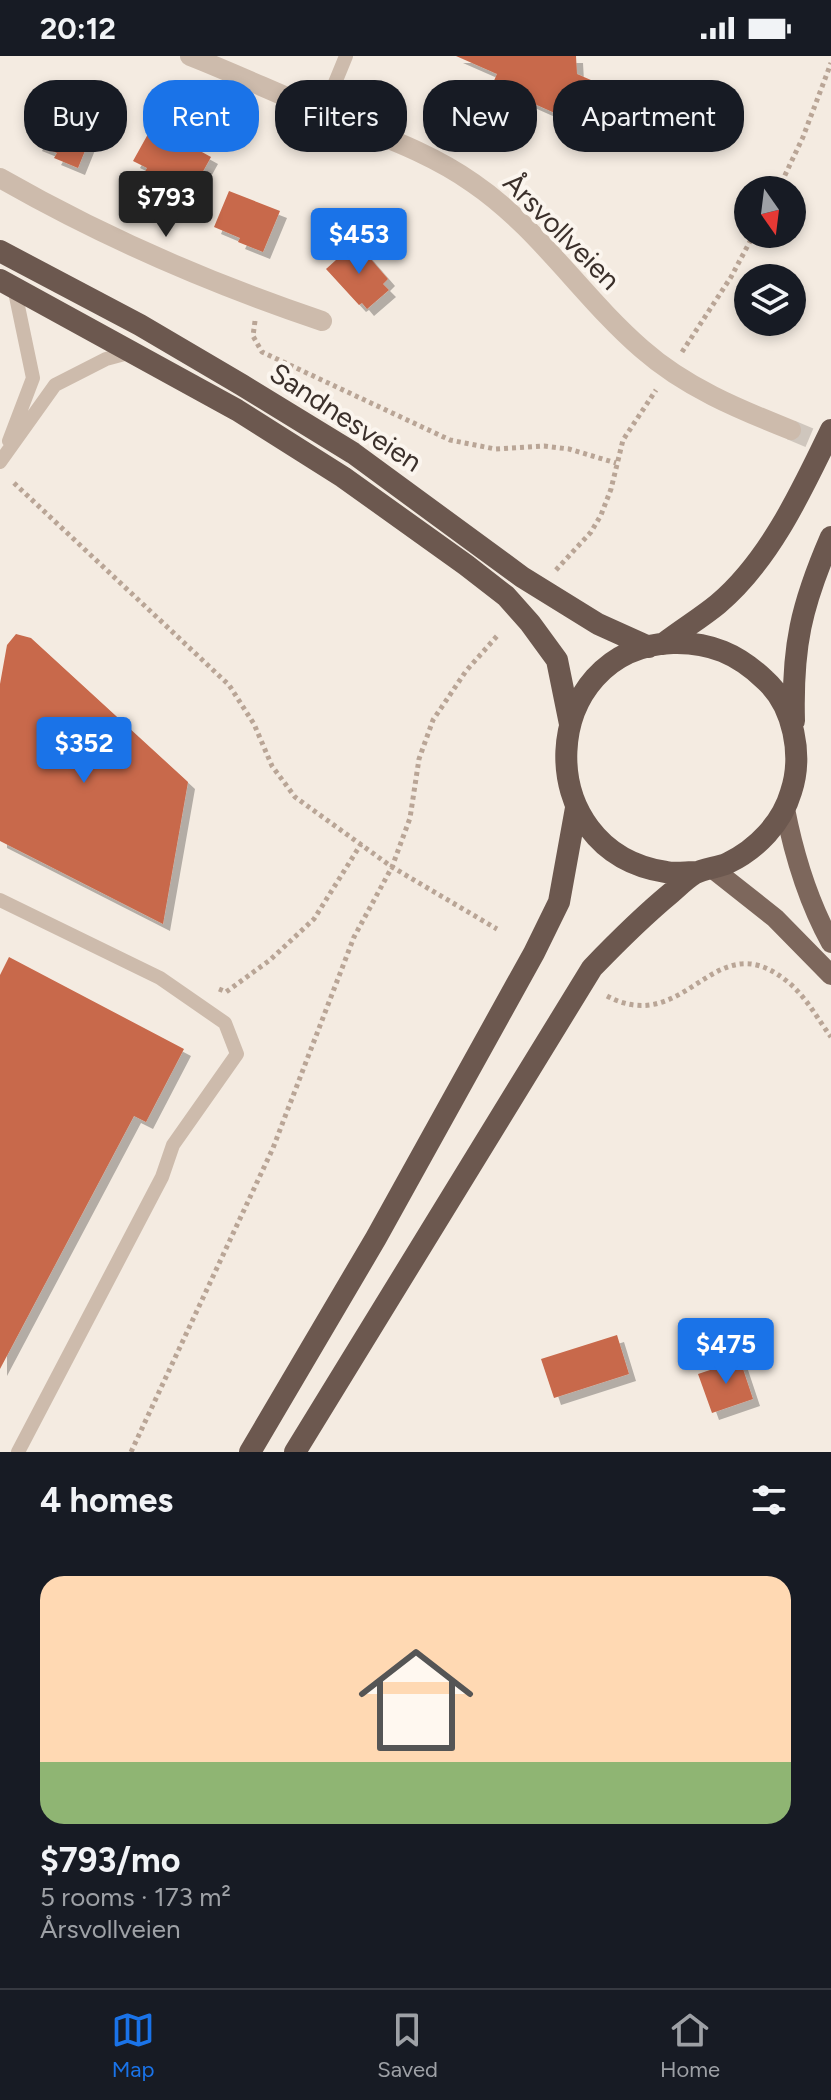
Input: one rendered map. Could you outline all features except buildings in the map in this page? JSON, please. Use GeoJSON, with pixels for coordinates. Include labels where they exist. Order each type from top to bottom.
{"type":"FeatureCollection","features":[{"type":"Feature","properties":{"kind":"highway","name":"Sandnesveien"},"geometry":{"type":"LineString","coordinates":[[0,251],[140,325],[353,453],[522,577],[598,624],[656,645]]}},
{"type":"Feature","properties":{"kind":"highway","name":"Sandnesveien"},"geometry":{"type":"LineString","coordinates":[[7,283],[237,410],[343,477],[506,596],[557,660],[570,724]]}},
{"type":"Feature","properties":{"kind":"highway"},"geometry":{"type":"LineString","coordinates":[[831,430],[808,478],[748,573],[718,603],[656,645],[628,655],[608,667],[579,703],[565,745],[569,788],[576,808],[592,833],[613,852],[639,865],[667,873],[704,871],[731,862],[756,845],[785,809],[796,767],[793,674],[796,642],[807,595],[831,537]]}},
{"type":"Feature","properties":{"kind":"highway"},"geometry":{"type":"LineString","coordinates":[[656,645],[693,643],[722,650],[748,664],[770,684],[786,710],[795,739]]}},
{"type":"Feature","properties":{"kind":"highway"},"geometry":{"type":"LineString","coordinates":[[250,1452],[384,1225],[534,953],[559,902],[576,808]]}},
{"type":"Feature","properties":{"kind":"highway"},"geometry":{"type":"LineString","coordinates":[[295,1452],[592,968],[642,917],[704,871]]}},
{"type":"Feature","properties":{"kind":"main road"},"geometry":{"type":"LineString","coordinates":[[785,809],[793,847],[809,894],[831,943]]}},
{"type":"Feature","properties":{"kind":"main road"},"geometry":{"type":"LineString","coordinates":[[704,871],[739,887],[775,918],[831,975]]}},
{"type":"Feature","properties":{"kind":"street","name":"Årsvollveien"},"geometry":{"type":"LineString","coordinates":[[190,56],[275,92]]}},
{"type":"Feature","properties":{"kind":"street","name":"Årsvollveien"},"geometry":{"type":"LineString","coordinates":[[407,146],[473,183],[535,236],[603,311],[670,371],[738,408],[791,430]]}},
{"type":"Feature","properties":{"kind":"street"},"geometry":{"type":"LineString","coordinates":[[0,178],[77,221],[151,256],[242,294],[322,321]]}},
{"type":"Feature","properties":{"kind":"lane"},"geometry":{"type":"LineString","coordinates":[[336,80],[346,56]]}},
{"type":"Feature","properties":{"kind":"lane"},"geometry":{"type":"LineString","coordinates":[[1,461],[33,378],[7,283]]}},
{"type":"Feature","properties":{"kind":"lane"},"geometry":{"type":"LineString","coordinates":[[1,461],[55,385],[106,359],[135,351]]}},
{"type":"Feature","properties":{"kind":"lane"},"geometry":{"type":"LineString","coordinates":[[0,900],[160,978],[225,1023],[237,1054],[173,1145],[162,1177],[18,1452]]}},
{"type":"Feature","properties":{"kind":"path"},"geometry":{"type":"LineString","coordinates":[[785,176],[831,63]]}},
{"type":"Feature","properties":{"kind":"path"},"geometry":{"type":"LineString","coordinates":[[555,571],[591,532],[611,489],[616,463],[629,430],[731,277],[747,248]]}},
{"type":"Feature","properties":{"kind":"path"},"geometry":{"type":"LineString","coordinates":[[262,352],[450,440],[495,449],[544,446],[569,449],[616,463]]}},
{"type":"Feature","properties":{"kind":"path"},"geometry":{"type":"LineString","coordinates":[[14,483],[215,670],[243,705],[282,782],[314,813],[392,867],[497,929]]}},
{"type":"Feature","properties":{"kind":"path"},"geometry":{"type":"LineString","coordinates":[[131,1452],[273,1148],[354,937],[392,867],[410,818],[419,759],[429,729],[445,697],[497,636]]}},
{"type":"Feature","properties":{"kind":"path"},"geometry":{"type":"LineString","coordinates":[[213,986],[226,992],[270,960],[314,919],[361,844]]}},
{"type":"Feature","properties":{"kind":"path"},"geometry":{"type":"LineString","coordinates":[[607,996],[631,1005],[655,1005],[685,993],[730,964],[757,966],[773,971],[797,990],[831,1037]]}},
{"type":"Feature","properties":{"kind":"tunnel"},"geometry":{"type":"LineString","coordinates":[[791,430],[831,447]]}}]}
